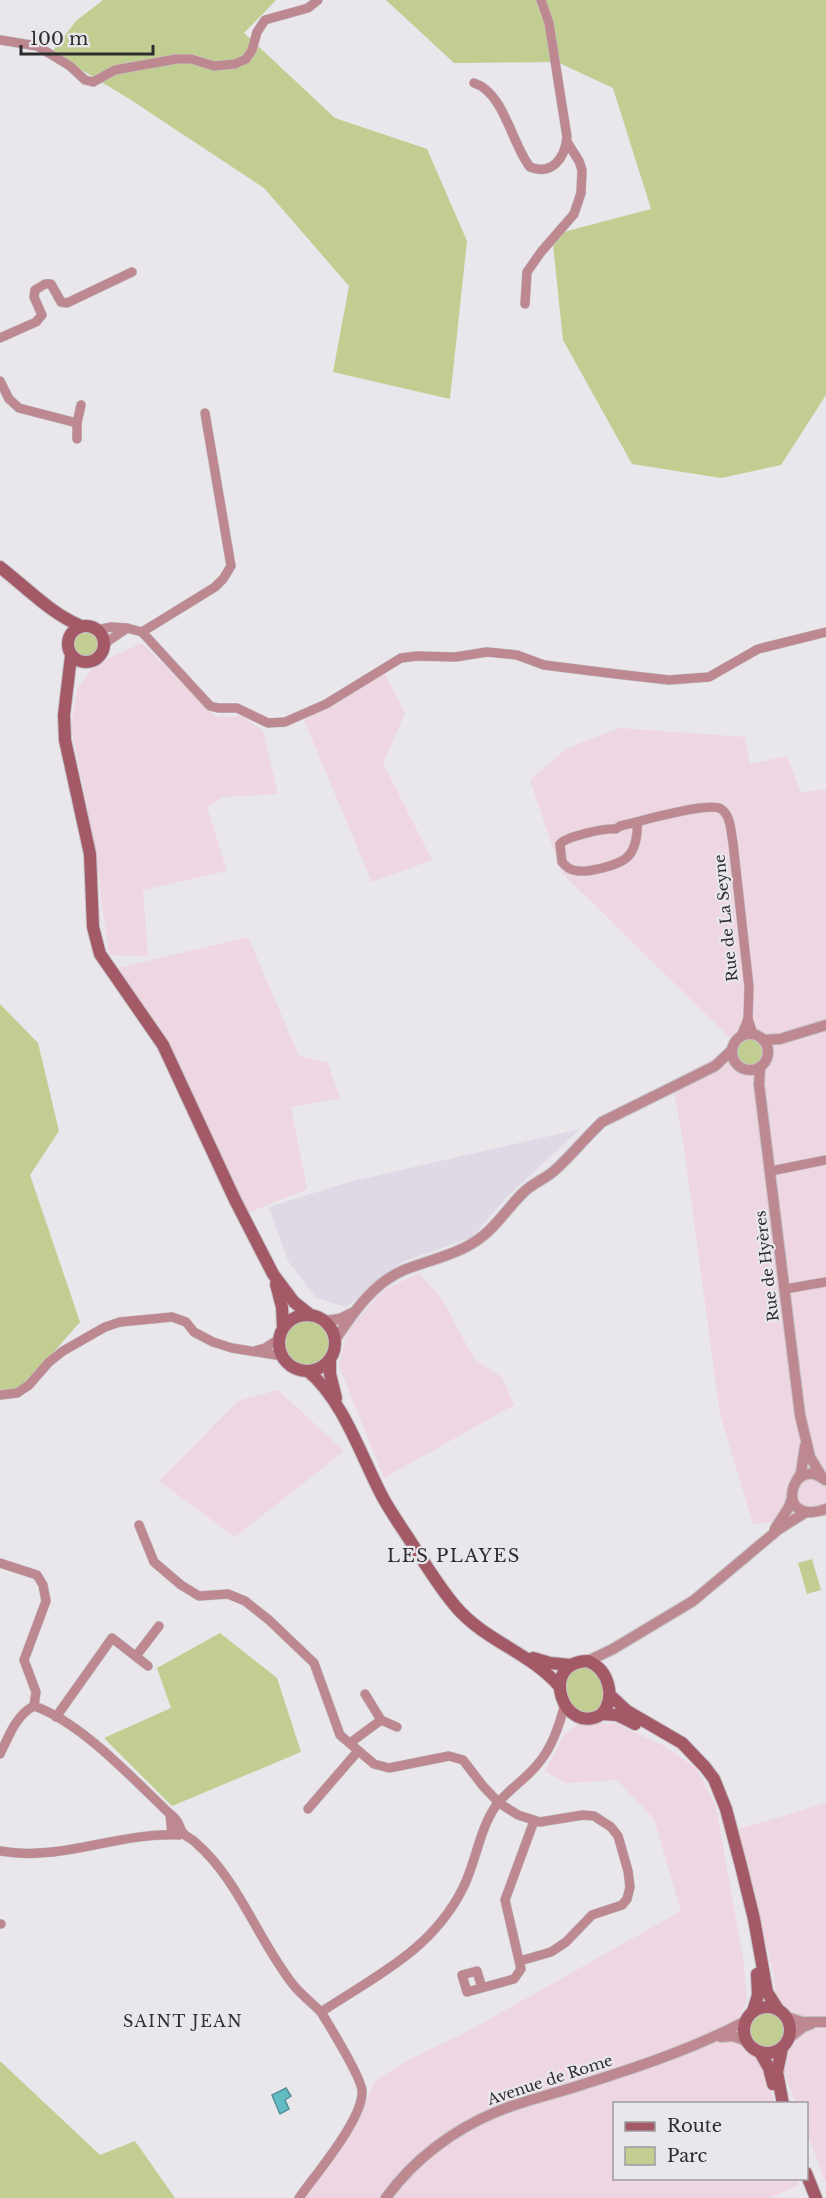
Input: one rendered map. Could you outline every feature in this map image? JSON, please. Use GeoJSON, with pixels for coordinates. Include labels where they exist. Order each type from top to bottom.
{"type":"FeatureCollection","features":[{"type":"Feature","properties":{"kind":"main road"},"geometry":{"type":"LineString","coordinates":[[0,567],[50,608],[81,627]]}},
{"type":"Feature","properties":{"kind":"main road"},"geometry":{"type":"LineString","coordinates":[[0,576],[56,621],[63,628],[68,639],[71,656],[64,727],[67,755],[90,854],[93,927],[100,954],[163,1045],[235,1200],[273,1274],[294,1302],[309,1314],[326,1322],[332,1330],[335,1340],[330,1359],[330,1374],[339,1408]]}},
{"type":"Feature","properties":{"kind":"main road"},"geometry":{"type":"LineString","coordinates":[[64,716],[75,678],[87,663],[99,657],[104,647],[103,637],[90,626],[73,631],[68,639]]}},
{"type":"Feature","properties":{"kind":"main road"},"geometry":{"type":"LineString","coordinates":[[71,656],[87,663]]}},
{"type":"Feature","properties":{"kind":"main road"},"geometry":{"type":"LineString","coordinates":[[273,1274],[282,1303],[282,1356],[294,1368],[308,1371],[320,1368],[330,1359]]}},
{"type":"Feature","properties":{"kind":"main road"},"geometry":{"type":"LineString","coordinates":[[281,1333],[297,1316],[309,1314]]}},
{"type":"Feature","properties":{"kind":"main road"},"geometry":{"type":"LineString","coordinates":[[308,1371],[322,1384],[339,1408],[384,1499],[432,1575],[457,1608],[491,1637],[540,1668],[560,1687]]}},
{"type":"Feature","properties":{"kind":"main road"},"geometry":{"type":"LineString","coordinates":[[521,1654],[550,1663],[570,1665],[588,1661],[600,1668],[610,1695],[609,1703],[602,1714]]}},
{"type":"Feature","properties":{"kind":"main road"},"geometry":{"type":"LineString","coordinates":[[570,1665],[562,1675],[560,1687],[569,1710],[581,1718],[592,1719],[602,1714],[617,1715],[646,1729],[672,1744],[691,1760],[707,1780],[754,1919],[767,1992],[782,2012],[791,2031],[785,2043],[777,2072],[781,2102]]}},
{"type":"Feature","properties":{"kind":"main road"},"geometry":{"type":"LineString","coordinates":[[610,1695],[627,1710],[682,1743],[714,1779],[726,1809],[756,1963],[758,1995],[744,2035],[753,2048],[760,2052],[770,2068],[781,2102]]}},
{"type":"Feature","properties":{"kind":"main road"},"geometry":{"type":"LineString","coordinates":[[749,2016],[769,2006],[782,2012]]}},
{"type":"Feature","properties":{"kind":"main road"},"geometry":{"type":"LineString","coordinates":[[760,2052],[775,2052],[785,2043]]}},
{"type":"Feature","properties":{"kind":"main road"},"geometry":{"type":"LineString","coordinates":[[808,2176],[816,2198]]}},
{"type":"Feature","properties":{"kind":"street"},"geometry":{"type":"LineString","coordinates":[[0,40],[37,46],[70,66],[85,80],[93,82],[115,70],[176,59],[191,59],[214,66],[235,64],[246,59],[252,50],[257,32],[265,20],[308,8],[318,0]]}},
{"type":"Feature","properties":{"kind":"street"},"geometry":{"type":"LineString","coordinates":[[525,304],[527,272],[574,214],[581,193],[582,170],[567,142],[546,11],[541,0]]}},
{"type":"Feature","properties":{"kind":"street"},"geometry":{"type":"LineString","coordinates":[[474,83],[482,86],[493,98],[530,167],[537,170],[554,166],[559,162],[567,142]]}},
{"type":"Feature","properties":{"kind":"street"},"geometry":{"type":"LineString","coordinates":[[0,338],[36,322],[42,315],[34,297],[35,290],[45,284],[51,284],[61,302],[67,303],[132,272]]}},
{"type":"Feature","properties":{"kind":"street"},"geometry":{"type":"LineString","coordinates":[[0,381],[9,399],[19,408],[77,423]]}},
{"type":"Feature","properties":{"kind":"street"},"geometry":{"type":"LineString","coordinates":[[77,439],[77,423],[81,405]]}},
{"type":"Feature","properties":{"kind":"street"},"geometry":{"type":"LineString","coordinates":[[142,632],[215,587],[231,566],[205,412]]}},
{"type":"Feature","properties":{"kind":"street"},"geometry":{"type":"LineString","coordinates":[[97,630],[111,627],[142,632],[210,706],[237,708],[268,723],[285,722],[326,704],[401,658],[455,657],[487,652],[517,655],[544,665],[669,680],[709,676],[758,649],[826,632]]}},
{"type":"Feature","properties":{"kind":"street"},"geometry":{"type":"LineString","coordinates":[[104,647],[108,641],[127,628]]}},
{"type":"Feature","properties":{"kind":"street","name":"Rue de La Seyne"},"geometry":{"type":"LineString","coordinates":[[637,822],[711,807],[720,808],[726,814],[733,843],[749,987],[748,1019],[756,1040]]}},
{"type":"Feature","properties":{"kind":"street"},"geometry":{"type":"LineString","coordinates":[[637,822],[637,837],[630,856],[612,865],[581,871],[567,868],[562,862],[560,844],[565,839],[601,832],[608,828],[616,829],[637,822]]}},
{"type":"Feature","properties":{"kind":"street"},"geometry":{"type":"LineString","coordinates":[[335,1340],[352,1313],[388,1278],[456,1251],[484,1235],[522,1193],[557,1168],[602,1122],[715,1066],[732,1050],[737,1040],[780,1039],[826,1025]]}},
{"type":"Feature","properties":{"kind":"street"},"geometry":{"type":"LineString","coordinates":[[715,1066],[737,1064],[755,1068],[766,1059],[756,1040]]}},
{"type":"Feature","properties":{"kind":"street"},"geometry":{"type":"LineString","coordinates":[[732,1050],[737,1064]]}},
{"type":"Feature","properties":{"kind":"street","name":"Rue de Hyères"},"geometry":{"type":"LineString","coordinates":[[755,1068],[771,1171],[800,1414],[810,1457],[824,1479]]}},
{"type":"Feature","properties":{"kind":"street"},"geometry":{"type":"LineString","coordinates":[[771,1171],[826,1160]]}},
{"type":"Feature","properties":{"kind":"street"},"geometry":{"type":"LineString","coordinates":[[785,1289],[826,1282]]}},
{"type":"Feature","properties":{"kind":"street"},"geometry":{"type":"LineString","coordinates":[[326,1322],[352,1313]]}},
{"type":"Feature","properties":{"kind":"street"},"geometry":{"type":"LineString","coordinates":[[0,1395],[17,1393],[63,1351],[105,1327],[120,1322],[172,1317],[186,1322],[195,1332],[213,1342],[232,1348],[282,1356]]}},
{"type":"Feature","properties":{"kind":"street"},"geometry":{"type":"LineString","coordinates":[[255,1351],[265,1348],[281,1333]]}},
{"type":"Feature","properties":{"kind":"street","name":"Rue de Hyères"},"geometry":{"type":"LineString","coordinates":[[770,1537],[789,1507],[792,1488],[801,1473],[806,1443]]}},
{"type":"Feature","properties":{"kind":"street"},"geometry":{"type":"LineString","coordinates":[[797,1480],[809,1474],[824,1479]]}},
{"type":"Feature","properties":{"kind":"street"},"geometry":{"type":"LineString","coordinates":[[792,1498],[797,1507],[806,1512]]}},
{"type":"Feature","properties":{"kind":"street"},"geometry":{"type":"LineString","coordinates":[[588,1661],[613,1649],[693,1601],[770,1537],[806,1512],[824,1508]]}},
{"type":"Feature","properties":{"kind":"street"},"geometry":{"type":"LineString","coordinates":[[139,1525],[154,1562],[182,1585],[199,1596],[228,1594],[245,1601],[269,1620],[314,1663],[336,1728],[374,1764],[389,1768],[449,1756],[463,1760],[499,1803],[518,1815],[534,1821],[555,1821],[583,1815],[594,1816],[604,1821],[618,1836],[628,1871],[630,1887],[627,1899],[622,1905],[592,1915],[566,1942],[551,1952],[520,1961]]}},
{"type":"Feature","properties":{"kind":"street"},"geometry":{"type":"LineString","coordinates":[[0,1563],[37,1575],[43,1585],[46,1601],[24,1660],[36,1692],[34,1706]]}},
{"type":"Feature","properties":{"kind":"street"},"geometry":{"type":"LineString","coordinates":[[136,1656],[159,1626]]}},
{"type":"Feature","properties":{"kind":"street"},"geometry":{"type":"LineString","coordinates":[[56,1717],[112,1638],[148,1665]]}},
{"type":"Feature","properties":{"kind":"street"},"geometry":{"type":"LineString","coordinates":[[604,1674],[613,1649]]}},
{"type":"Feature","properties":{"kind":"street"},"geometry":{"type":"LineString","coordinates":[[365,1694],[381,1720],[398,1727]]}},
{"type":"Feature","properties":{"kind":"street"},"geometry":{"type":"LineString","coordinates":[[321,2012],[411,1953],[442,1921],[463,1887],[494,1809],[507,1792],[536,1767],[547,1752],[555,1736],[565,1704]]}},
{"type":"Feature","properties":{"kind":"street"},"geometry":{"type":"LineString","coordinates":[[0,1754],[25,1711],[34,1706],[46,1710],[94,1743],[178,1819],[184,1835]]}},
{"type":"Feature","properties":{"kind":"street"},"geometry":{"type":"LineString","coordinates":[[555,1736],[568,1723],[581,1718]]}},
{"type":"Feature","properties":{"kind":"street"},"geometry":{"type":"LineString","coordinates":[[350,1743],[381,1720]]}},
{"type":"Feature","properties":{"kind":"street"},"geometry":{"type":"LineString","coordinates":[[308,1809],[358,1751]]}},
{"type":"Feature","properties":{"kind":"street"},"geometry":{"type":"LineString","coordinates":[[170,1814],[172,1834]]}},
{"type":"Feature","properties":{"kind":"street"},"geometry":{"type":"LineString","coordinates":[[482,1988],[514,1979],[521,1969],[506,1900],[534,1821]]}},
{"type":"Feature","properties":{"kind":"street"},"geometry":{"type":"LineString","coordinates":[[0,1851],[48,1854],[127,1838],[172,1834],[184,1835],[209,1856],[226,1878],[289,1978],[321,2012],[358,2077],[362,2090],[357,2114],[299,2198]]}},
{"type":"Feature","properties":{"kind":"street"},"geometry":{"type":"LineString","coordinates":[[782,2012],[802,2022],[826,2022]]}},
{"type":"Feature","properties":{"kind":"street","name":"Avenue de Rome"},"geometry":{"type":"LineString","coordinates":[[386,2198],[403,2176],[421,2159],[478,2120],[512,2106],[611,2075],[711,2038],[749,2016]]}},
{"type":"Feature","properties":{"kind":"street"},"geometry":{"type":"LineString","coordinates":[[785,2043],[802,2027],[814,2023]]}},
{"type":"Feature","properties":{"kind":"street","name":"Avenue de Rome"},"geometry":{"type":"LineString","coordinates":[[711,2038],[733,2036],[747,2041]]}},
{"type":"Feature","properties":{"kind":"shaded area"},"geometry":{"type":"Polygon","coordinates":[[[142,643],[216,717],[242,716],[263,731],[278,794],[223,797],[207,807],[227,871],[143,890],[148,956],[109,955],[93,837],[71,726],[77,690],[94,665],[142,643]]]}},
{"type":"Feature","properties":{"kind":"shaded area"},"geometry":{"type":"Polygon","coordinates":[[[385,674],[405,713],[383,763],[432,860],[372,882],[304,720],[385,674]]]}},
{"type":"Feature","properties":{"kind":"shaded area"},"geometry":{"type":"Polygon","coordinates":[[[619,728],[745,737],[750,764],[787,756],[801,793],[826,789],[826,1516],[753,1524],[720,1414],[683,1140],[672,1081],[722,1054],[731,1039],[561,872],[530,780],[566,749],[619,728]]]}},
{"type":"Feature","properties":{"kind":"shaded area"},"geometry":{"type":"Polygon","coordinates":[[[248,937],[299,1056],[328,1063],[340,1098],[291,1107],[307,1189],[248,1213],[169,1044],[118,968],[248,937]]]}},
{"type":"Feature","properties":{"kind":"shaded area"},"geometry":{"type":"Polygon","coordinates":[[[580,1129],[507,1197],[472,1237],[402,1262],[346,1307],[316,1298],[288,1261],[269,1207],[349,1182],[580,1129]]]}},
{"type":"Feature","properties":{"kind":"shaded area"},"geometry":{"type":"Polygon","coordinates":[[[419,1273],[442,1299],[474,1359],[502,1377],[514,1405],[384,1478],[339,1366],[347,1331],[384,1290],[419,1273]]]}},
{"type":"Feature","properties":{"kind":"shaded area"},"geometry":{"type":"Polygon","coordinates":[[[278,1390],[344,1451],[235,1537],[159,1481],[238,1401],[278,1390]]]}},
{"type":"Feature","properties":{"kind":"shaded area"},"geometry":{"type":"Polygon","coordinates":[[[614,1723],[664,1746],[697,1769],[716,1807],[743,1959],[747,2001],[739,2017],[740,2043],[762,2064],[775,2102],[613,2102],[613,2180],[798,2180],[799,2185],[770,2198],[304,2198],[354,2126],[376,2080],[410,2059],[465,2033],[681,1911],[654,1819],[617,1780],[566,1783],[545,1771],[564,1735],[578,1724],[614,1723]]]}},
{"type":"Feature","properties":{"kind":"shaded area"},"geometry":{"type":"Polygon","coordinates":[[[826,1803],[826,2180],[808,2135],[808,2102],[796,2102],[784,2072],[774,1975],[736,1830],[826,1803]]]}},
{"type":"Feature","properties":{"kind":"green space"},"geometry":{"type":"Polygon","coordinates":[[[103,0],[276,0],[244,33],[335,118],[427,149],[467,241],[450,399],[333,372],[349,286],[264,188],[131,100],[52,52],[76,21],[103,0]]]}},
{"type":"Feature","properties":{"kind":"green space"},"geometry":{"type":"Polygon","coordinates":[[[386,0],[826,0],[826,395],[781,465],[721,478],[632,464],[563,340],[552,235],[651,209],[613,88],[557,62],[454,63],[386,0]]]}},
{"type":"Feature","properties":{"kind":"green space"},"geometry":{"type":"Polygon","coordinates":[[[86,626],[99,631],[104,644],[99,657],[86,662],[73,657],[68,644],[73,631],[86,626]]]}},
{"type":"Feature","properties":{"kind":"green space"},"geometry":{"type":"Polygon","coordinates":[[[0,1004],[38,1043],[59,1131],[30,1175],[80,1322],[23,1387],[0,1393],[0,1004]]]}},
{"type":"Feature","properties":{"kind":"green space"},"geometry":{"type":"Polygon","coordinates":[[[750,1034],[763,1039],[768,1052],[763,1065],[750,1070],[737,1065],[732,1052],[737,1039],[750,1034]]]}},
{"type":"Feature","properties":{"kind":"green space"},"geometry":{"type":"Polygon","coordinates":[[[301,1315],[313,1315],[323,1319],[331,1327],[335,1343],[331,1359],[323,1367],[313,1371],[301,1371],[291,1367],[283,1359],[279,1349],[279,1337],[283,1327],[291,1319],[301,1315]]]}},
{"type":"Feature","properties":{"kind":"green space"},"geometry":{"type":"Polygon","coordinates":[[[812,1559],[821,1590],[807,1594],[798,1563],[812,1559]]]}},
{"type":"Feature","properties":{"kind":"green space"},"geometry":{"type":"Polygon","coordinates":[[[220,1633],[277,1678],[301,1752],[172,1806],[104,1738],[171,1708],[157,1668],[220,1633]]]}},
{"type":"Feature","properties":{"kind":"green space"},"geometry":{"type":"Polygon","coordinates":[[[595,1664],[610,1703],[586,1719],[562,1695],[570,1665],[595,1664]]]}},
{"type":"Feature","properties":{"kind":"green space"},"geometry":{"type":"Polygon","coordinates":[[[767,2007],[783,2014],[790,2030],[783,2046],[767,2053],[751,2046],[744,2030],[751,2014],[767,2007]]]}},
{"type":"Feature","properties":{"kind":"green space"},"geometry":{"type":"Polygon","coordinates":[[[0,2061],[100,2155],[135,2141],[175,2198],[0,2198],[0,2061]]]}},
{"type":"Feature","properties":{"kind":"water"},"geometry":{"type":"Polygon","coordinates":[[[286,2088],[291,2096],[285,2100],[289,2109],[280,2114],[272,2095],[286,2088]]]}},
{"type":"Feature","properties":{"kind":"district","name":"LES PLAYES"},"geometry":{"type":"Point","coordinates":[454,1556]}},
{"type":"Feature","properties":{"kind":"district","name":"SAINT JEAN"},"geometry":{"type":"Point","coordinates":[183,2021]}}]}
